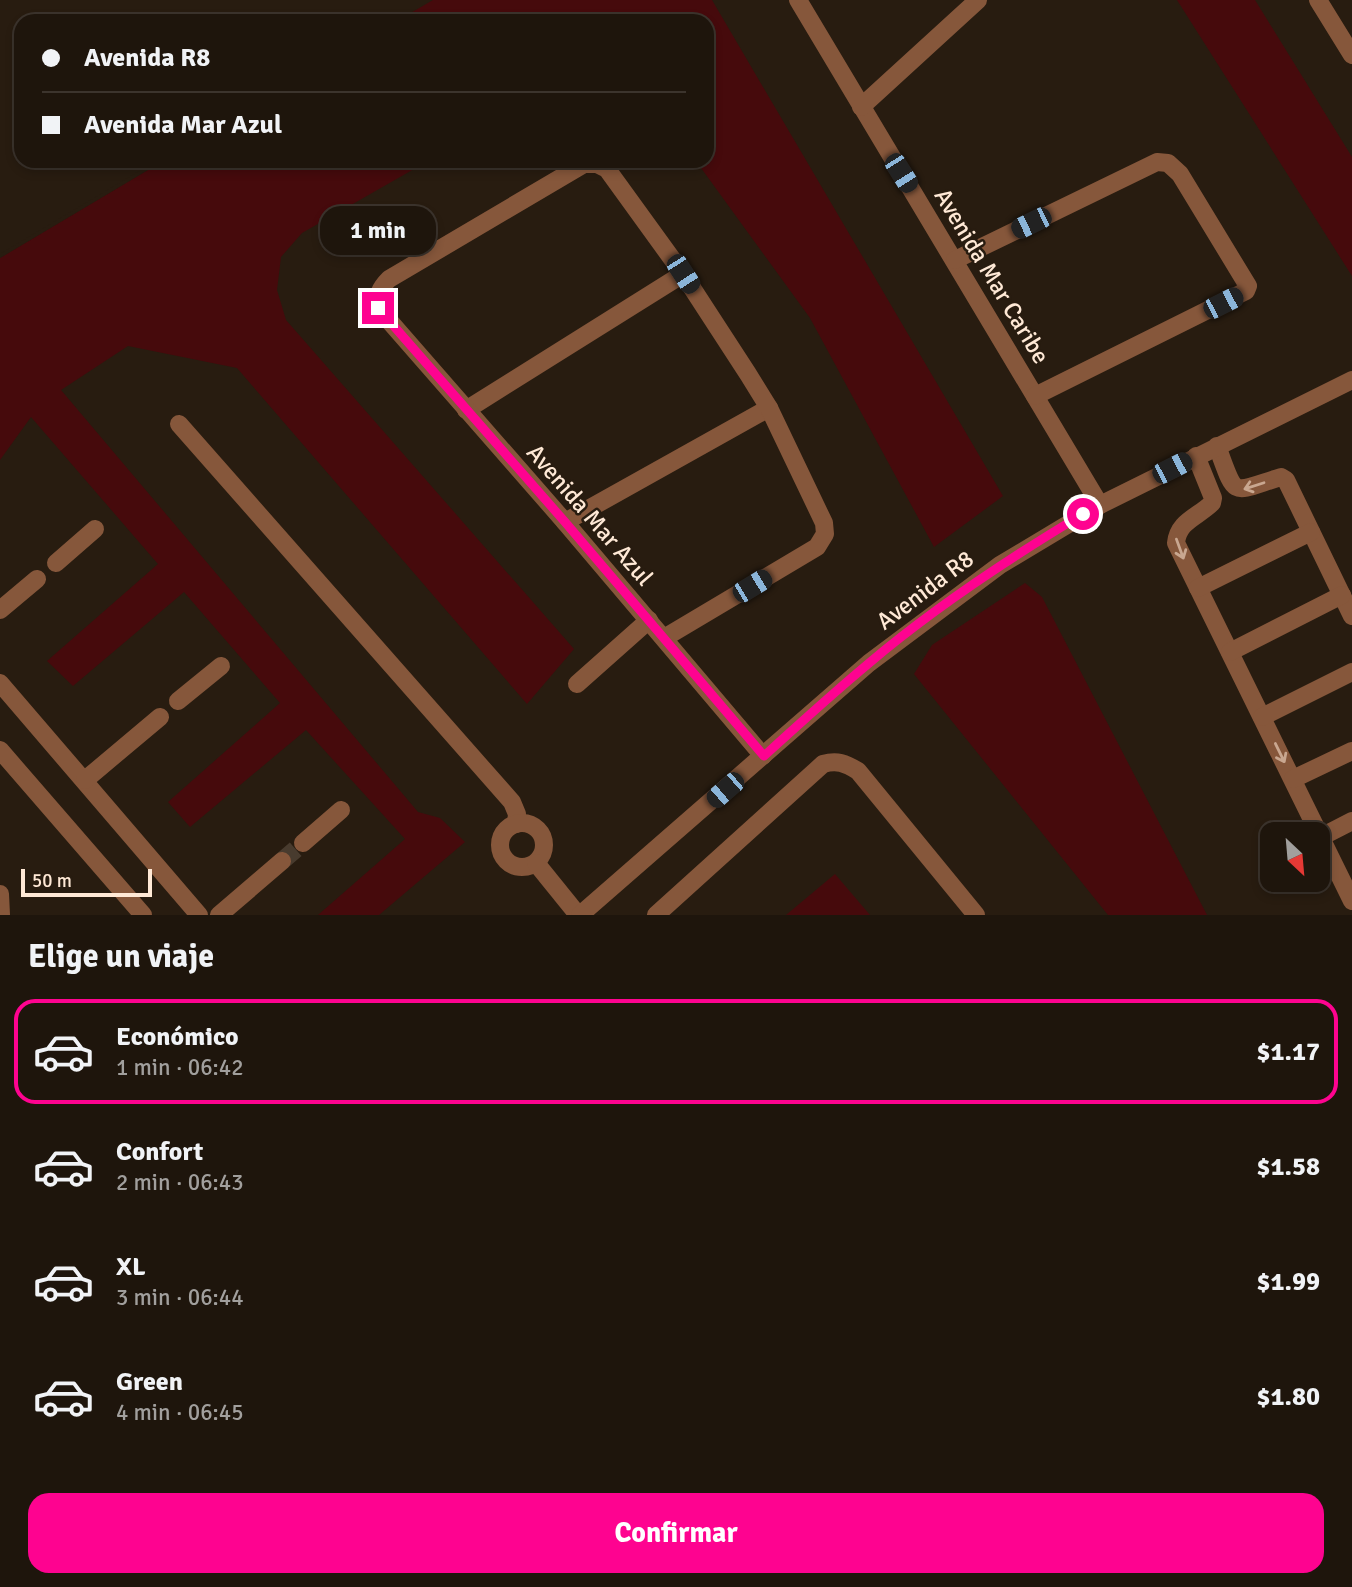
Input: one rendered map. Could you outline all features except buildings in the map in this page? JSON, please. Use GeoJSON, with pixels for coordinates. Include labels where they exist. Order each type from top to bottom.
{"type":"FeatureCollection","features":[{"type":"Feature","properties":{"kind":"street","name":"Avenida Mar Caribe"},"geometry":{"type":"LineString","coordinates":[[798,0],[1100,505]]}},
{"type":"Feature","properties":{"kind":"street"},"geometry":{"type":"LineString","coordinates":[[861,107],[978,0]]}},
{"type":"Feature","properties":{"kind":"street"},"geometry":{"type":"LineString","coordinates":[[1318,0],[1350,46]]}},
{"type":"Feature","properties":{"kind":"street"},"geometry":{"type":"LineString","coordinates":[[955,260],[1157,162],[1168,163],[1180,174],[1248,286],[1246,291],[1035,396]]}},
{"type":"Feature","properties":{"kind":"street","name":"Avenida Mar Azul"},"geometry":{"type":"LineString","coordinates":[[577,168],[389,279],[381,287],[377,297],[378,308],[764,756]]}},
{"type":"Feature","properties":{"kind":"street","name":"Avenida Mar Azul"},"geometry":{"type":"LineString","coordinates":[[605,168],[683,274]]}},
{"type":"Feature","properties":{"kind":"street"},"geometry":{"type":"LineString","coordinates":[[466,410],[683,274],[769,408],[824,523],[823,541],[817,547],[664,638]]}},
{"type":"Feature","properties":{"kind":"street","name":"Avenida R8"},"geometry":{"type":"LineString","coordinates":[[579,915],[599,909],[869,663],[1000,565],[1100,505],[1352,380]]}},
{"type":"Feature","properties":{"kind":"street"},"geometry":{"type":"LineString","coordinates":[[565,522],[769,408]]}},
{"type":"Feature","properties":{"kind":"street"},"geometry":{"type":"LineString","coordinates":[[180,424],[512,803],[517,814],[516,824]]}},
{"type":"Feature","properties":{"kind":"street"},"geometry":{"type":"LineString","coordinates":[[1217,446],[1233,486],[1240,490],[1281,477],[1286,480],[1352,616]]}},
{"type":"Feature","properties":{"kind":"street"},"geometry":{"type":"LineString","coordinates":[[1196,456],[1213,498],[1212,503],[1183,524],[1178,531],[1176,543],[1314,822]]}},
{"type":"Feature","properties":{"kind":"street"},"geometry":{"type":"LineString","coordinates":[[56,563],[95,529]]}},
{"type":"Feature","properties":{"kind":"street"},"geometry":{"type":"LineString","coordinates":[[1198,588],[1311,532]]}},
{"type":"Feature","properties":{"kind":"street"},"geometry":{"type":"LineString","coordinates":[[0,610],[37,579]]}},
{"type":"Feature","properties":{"kind":"street"},"geometry":{"type":"LineString","coordinates":[[1230,652],[1342,595]]}},
{"type":"Feature","properties":{"kind":"street"},"geometry":{"type":"LineString","coordinates":[[577,684],[649,621]]}},
{"type":"Feature","properties":{"kind":"street"},"geometry":{"type":"LineString","coordinates":[[178,701],[221,666]]}},
{"type":"Feature","properties":{"kind":"street"},"geometry":{"type":"LineString","coordinates":[[1262,717],[1352,672]]}},
{"type":"Feature","properties":{"kind":"street"},"geometry":{"type":"LineString","coordinates":[[0,683],[199,915]]}},
{"type":"Feature","properties":{"kind":"street"},"geometry":{"type":"LineString","coordinates":[[85,780],[160,717]]}},
{"type":"Feature","properties":{"kind":"street"},"geometry":{"type":"LineString","coordinates":[[0,750],[143,915]]}},
{"type":"Feature","properties":{"kind":"street"},"geometry":{"type":"LineString","coordinates":[[1293,779],[1352,751]]}},
{"type":"Feature","properties":{"kind":"street"},"geometry":{"type":"LineString","coordinates":[[656,915],[822,764],[833,761],[846,763],[858,771],[976,915]]}},
{"type":"Feature","properties":{"kind":"street"},"geometry":{"type":"LineString","coordinates":[[303,843],[341,810]]}},
{"type":"Feature","properties":{"kind":"street"},"geometry":{"type":"LineString","coordinates":[[1330,832],[1352,821]]}},
{"type":"Feature","properties":{"kind":"street"},"geometry":{"type":"LineString","coordinates":[[516,824],[527,824],[536,828],[545,845],[536,863],[526,867],[514,866],[505,860],[501,850],[501,839],[507,830],[516,824]]}},
{"type":"Feature","properties":{"kind":"street"},"geometry":{"type":"LineString","coordinates":[[1330,855],[1352,901]]}},
{"type":"Feature","properties":{"kind":"street"},"geometry":{"type":"LineString","coordinates":[[219,915],[282,861]]}},
{"type":"Feature","properties":{"kind":"street"},"geometry":{"type":"LineString","coordinates":[[536,863],[579,915]]}},
{"type":"Feature","properties":{"kind":"street"},"geometry":{"type":"LineString","coordinates":[[0,894],[1,915]]}},
{"type":"Feature","properties":{"kind":"shaded area"},"geometry":{"type":"Polygon","coordinates":[[[433,0],[712,0],[1003,496],[934,547],[810,318],[701,168],[714,168],[714,14],[409,14],[433,0]]]}},
{"type":"Feature","properties":{"kind":"shaded area"},"geometry":{"type":"Polygon","coordinates":[[[1177,0],[1255,0],[1352,157],[1352,276],[1177,0]]]}},
{"type":"Feature","properties":{"kind":"shaded area"},"geometry":{"type":"Polygon","coordinates":[[[151,168],[416,168],[302,233],[281,257],[277,290],[286,320],[574,649],[527,704],[237,368],[128,346],[61,390],[418,812],[440,818],[465,842],[379,915],[318,915],[405,839],[306,730],[190,827],[168,802],[280,703],[184,592],[73,686],[47,661],[158,564],[31,417],[0,460],[0,258],[151,168]]]}},
{"type":"Feature","properties":{"kind":"shaded area"},"geometry":{"type":"Polygon","coordinates":[[[1025,583],[1042,597],[1207,915],[1108,915],[914,674],[932,645],[1025,583]]]}},
{"type":"Feature","properties":{"kind":"shaded area"},"geometry":{"type":"Polygon","coordinates":[[[835,874],[870,915],[786,915],[835,874]]]}},
{"type":"Feature","properties":{"kind":"pier"},"geometry":{"type":"Polygon","coordinates":[[[144,168],[151,168],[0,258],[0,254],[144,168]]]}},
{"type":"Feature","properties":{"kind":"tunnel"},"geometry":{"type":"LineString","coordinates":[[282,861],[303,843]]}},
{"type":"Feature","properties":{"kind":"route"},"geometry":{"type":"LineString","coordinates":[[378,308],[764,756],[869,663],[918,625],[1000,565],[1083,514]]}}]}
